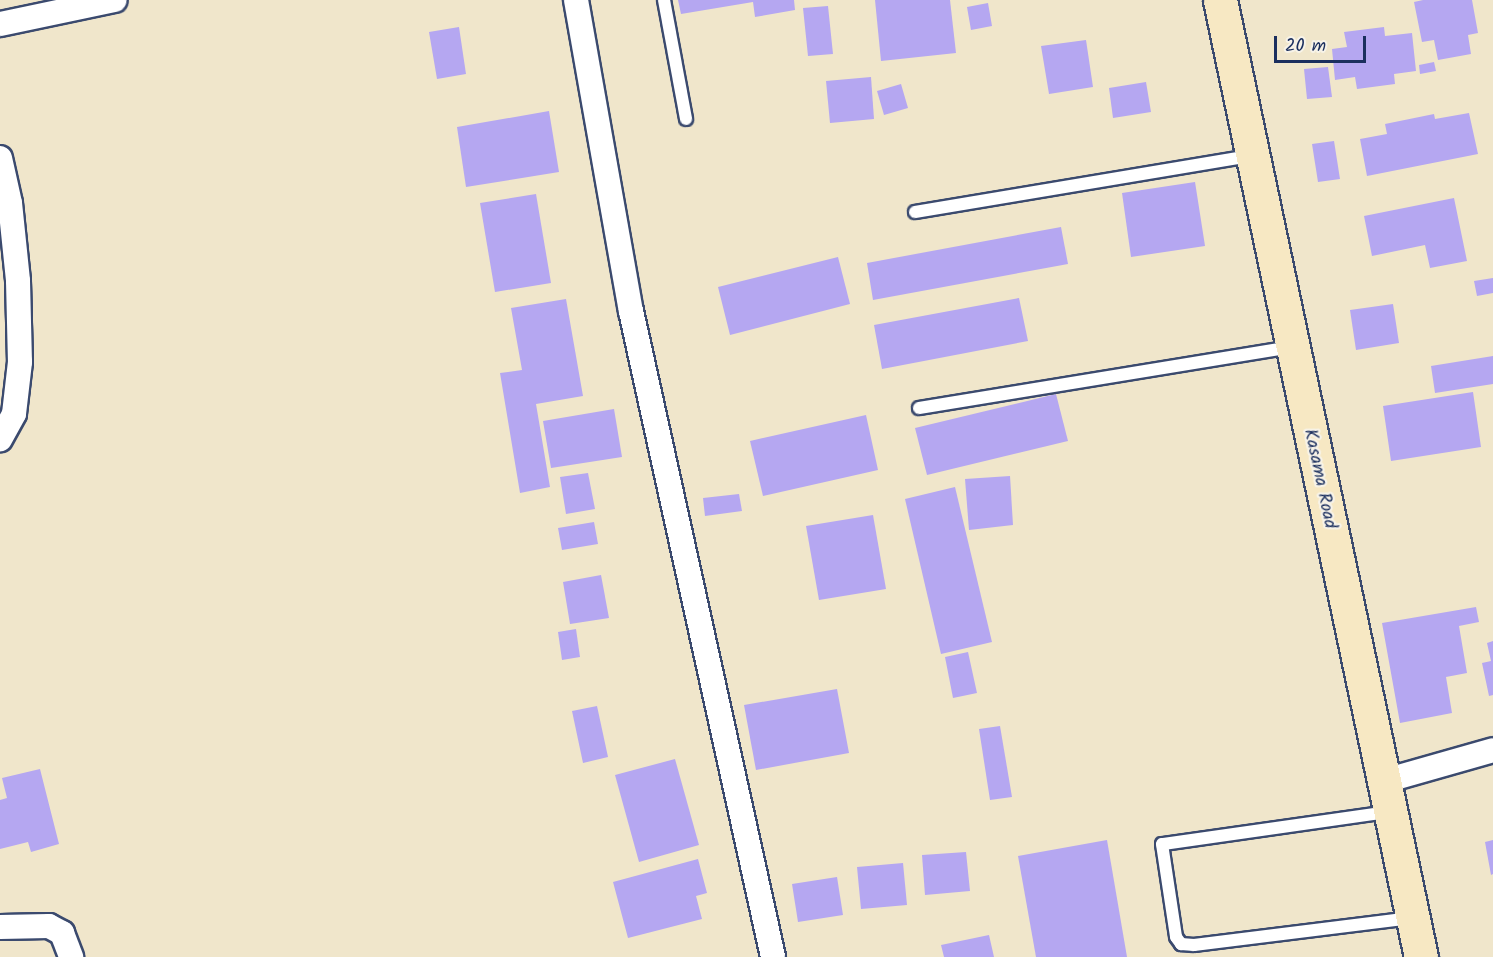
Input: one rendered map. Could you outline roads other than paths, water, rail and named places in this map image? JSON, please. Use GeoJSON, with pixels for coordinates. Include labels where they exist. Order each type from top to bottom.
{"type":"FeatureCollection","features":[{"type":"Feature","properties":{"kind":"street"},"geometry":{"type":"LineString","coordinates":[[0,24],[115,0]]}},
{"type":"Feature","properties":{"kind":"street"},"geometry":{"type":"LineString","coordinates":[[576,0],[631,311],[773,957]]}},
{"type":"Feature","properties":{"kind":"street","name":"Kasama Road"},"geometry":{"type":"LineString","coordinates":[[1220,0],[1385,797],[1421,957]]}},
{"type":"Feature","properties":{"kind":"street"},"geometry":{"type":"LineString","coordinates":[[0,158],[10,203],[18,281],[20,362],[14,414],[0,439]]}},
{"type":"Feature","properties":{"kind":"street"},"geometry":{"type":"LineString","coordinates":[[1385,797],[1493,750]]}},
{"type":"Feature","properties":{"kind":"street"},"geometry":{"type":"LineString","coordinates":[[0,927],[49,926],[62,933],[71,957]]}},
{"type":"Feature","properties":{"kind":"lane"},"geometry":{"type":"LineString","coordinates":[[664,0],[686,119]]}},
{"type":"Feature","properties":{"kind":"lane"},"geometry":{"type":"LineString","coordinates":[[915,212],[1252,156]]}},
{"type":"Feature","properties":{"kind":"lane"},"geometry":{"type":"LineString","coordinates":[[919,408],[1292,347]]}},
{"type":"Feature","properties":{"kind":"lane"},"geometry":{"type":"LineString","coordinates":[[1385,797],[1162,844],[1176,937],[1181,944],[1194,945],[1412,918]]}}]}
